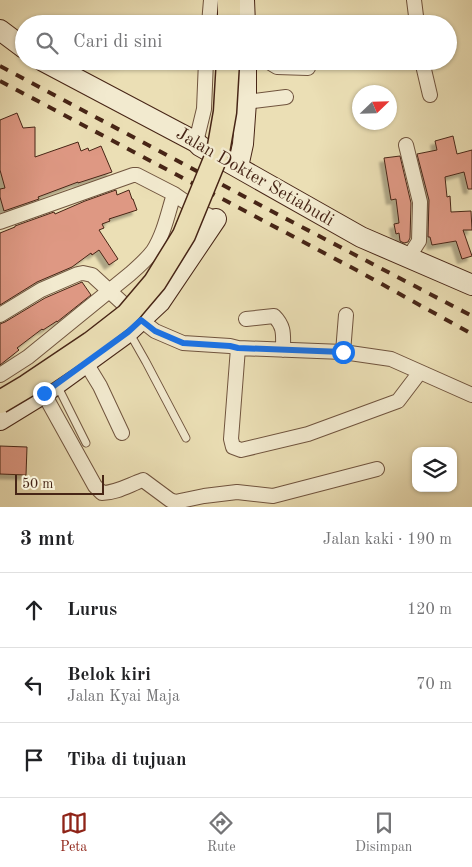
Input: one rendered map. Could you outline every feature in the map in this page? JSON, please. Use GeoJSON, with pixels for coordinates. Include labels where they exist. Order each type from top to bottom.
{"type":"FeatureCollection","features":[{"type":"Feature","properties":{"kind":"main road"},"geometry":{"type":"LineString","coordinates":[[229,0],[229,15]]}},
{"type":"Feature","properties":{"kind":"main road"},"geometry":{"type":"LineString","coordinates":[[244,0],[245,15]]}},
{"type":"Feature","properties":{"kind":"main road"},"geometry":{"type":"LineString","coordinates":[[0,30],[15,41]]}},
{"type":"Feature","properties":{"kind":"main road","name":"Jalan Dokter Setiabudi"},"geometry":{"type":"LineString","coordinates":[[60,70],[198,144],[361,237],[472,285]]}},
{"type":"Feature","properties":{"kind":"main road"},"geometry":{"type":"LineString","coordinates":[[0,402],[91,343],[127,315],[155,282],[184,235],[218,152],[225,112],[227,70]]}},
{"type":"Feature","properties":{"kind":"main road"},"geometry":{"type":"LineString","coordinates":[[231,163],[243,144],[246,70]]}},
{"type":"Feature","properties":{"kind":"main road"},"geometry":{"type":"LineString","coordinates":[[0,420],[50,389],[86,363],[160,302],[216,220]]}},
{"type":"Feature","properties":{"kind":"street"},"geometry":{"type":"LineString","coordinates":[[210,15],[211,0]]}},
{"type":"Feature","properties":{"kind":"street"},"geometry":{"type":"LineString","coordinates":[[414,0],[416,15]]}},
{"type":"Feature","properties":{"kind":"street"},"geometry":{"type":"LineString","coordinates":[[198,144],[204,109],[206,70]]}},
{"type":"Feature","properties":{"kind":"street"},"geometry":{"type":"LineString","coordinates":[[424,70],[430,95]]}},
{"type":"Feature","properties":{"kind":"street"},"geometry":{"type":"LineString","coordinates":[[246,102],[286,97]]}},
{"type":"Feature","properties":{"kind":"street"},"geometry":{"type":"LineString","coordinates":[[406,145],[420,202],[419,242],[408,258]]}},
{"type":"Feature","properties":{"kind":"street"},"geometry":{"type":"LineString","coordinates":[[0,222],[133,175],[137,175],[177,196],[216,220]]}},
{"type":"Feature","properties":{"kind":"street"},"geometry":{"type":"LineString","coordinates":[[0,375],[28,357],[130,274],[152,252],[163,232],[177,196]]}},
{"type":"Feature","properties":{"kind":"street"},"geometry":{"type":"LineString","coordinates":[[0,315],[41,290],[78,274],[92,275],[121,300],[135,322],[183,343],[238,348],[343,352],[391,359],[472,395]]}},
{"type":"Feature","properties":{"kind":"street"},"geometry":{"type":"LineString","coordinates":[[343,352],[346,315]]}},
{"type":"Feature","properties":{"kind":"street"},"geometry":{"type":"LineString","coordinates":[[246,319],[274,316],[282,327],[283,350]]}},
{"type":"Feature","properties":{"kind":"street"},"geometry":{"type":"LineString","coordinates":[[238,348],[231,439],[233,447],[241,450],[308,434],[398,401],[420,372]]}},
{"type":"Feature","properties":{"kind":"street"},"geometry":{"type":"LineString","coordinates":[[86,363],[100,386],[122,433]]}},
{"type":"Feature","properties":{"kind":"street"},"geometry":{"type":"LineString","coordinates":[[50,389],[49,403],[95,486],[102,493],[112,493],[143,480],[170,500],[176,502],[232,493],[273,496],[377,469]]}},
{"type":"Feature","properties":{"kind":"lane"},"geometry":{"type":"LineString","coordinates":[[135,322],[146,362],[186,438]]}},
{"type":"Feature","properties":{"kind":"lane"},"geometry":{"type":"LineString","coordinates":[[50,389],[86,443]]}},
{"type":"Feature","properties":{"kind":"building"},"geometry":{"type":"Polygon","coordinates":[[[17,113],[23,128],[35,127],[35,157],[78,142],[81,151],[88,148],[89,151],[101,146],[112,172],[78,182],[38,197],[39,199],[4,211],[0,197],[0,189],[5,188],[0,170],[0,120],[17,113]]]}},
{"type":"Feature","properties":{"kind":"building"},"geometry":{"type":"Polygon","coordinates":[[[453,136],[457,154],[472,150],[472,189],[468,189],[464,172],[445,177],[447,197],[450,196],[451,212],[471,211],[472,230],[463,230],[472,256],[462,259],[456,241],[432,245],[430,237],[428,237],[429,200],[417,154],[437,150],[435,141],[453,136]]]}},
{"type":"Feature","properties":{"kind":"building"},"geometry":{"type":"Polygon","coordinates":[[[400,156],[411,203],[410,238],[408,242],[404,243],[400,241],[399,233],[396,234],[394,224],[399,223],[396,199],[391,200],[384,158],[400,156]]]}},
{"type":"Feature","properties":{"kind":"building"},"geometry":{"type":"Polygon","coordinates":[[[116,190],[117,195],[129,190],[137,210],[109,219],[110,221],[102,224],[104,228],[99,230],[118,259],[109,265],[99,250],[92,255],[91,253],[72,267],[37,282],[0,305],[0,233],[116,190]]]}},
{"type":"Feature","properties":{"kind":"building"},"geometry":{"type":"Polygon","coordinates":[[[82,282],[91,295],[57,322],[42,329],[17,348],[19,350],[0,365],[0,324],[45,298],[82,282]]]}},
{"type":"Feature","properties":{"kind":"building"},"geometry":{"type":"Polygon","coordinates":[[[0,446],[27,447],[26,475],[0,474],[0,446]]]}},
{"type":"Feature","properties":{"kind":"railway"},"geometry":{"type":"LineString","coordinates":[[0,66],[472,316]]}},
{"type":"Feature","properties":{"kind":"railway"},"geometry":{"type":"LineString","coordinates":[[0,81],[360,272],[472,334]]}},
{"type":"Feature","properties":{"kind":"route"},"geometry":{"type":"LineString","coordinates":[[44,393],[128,332],[141,320],[155,331],[183,343],[238,348],[343,352]]}}]}
